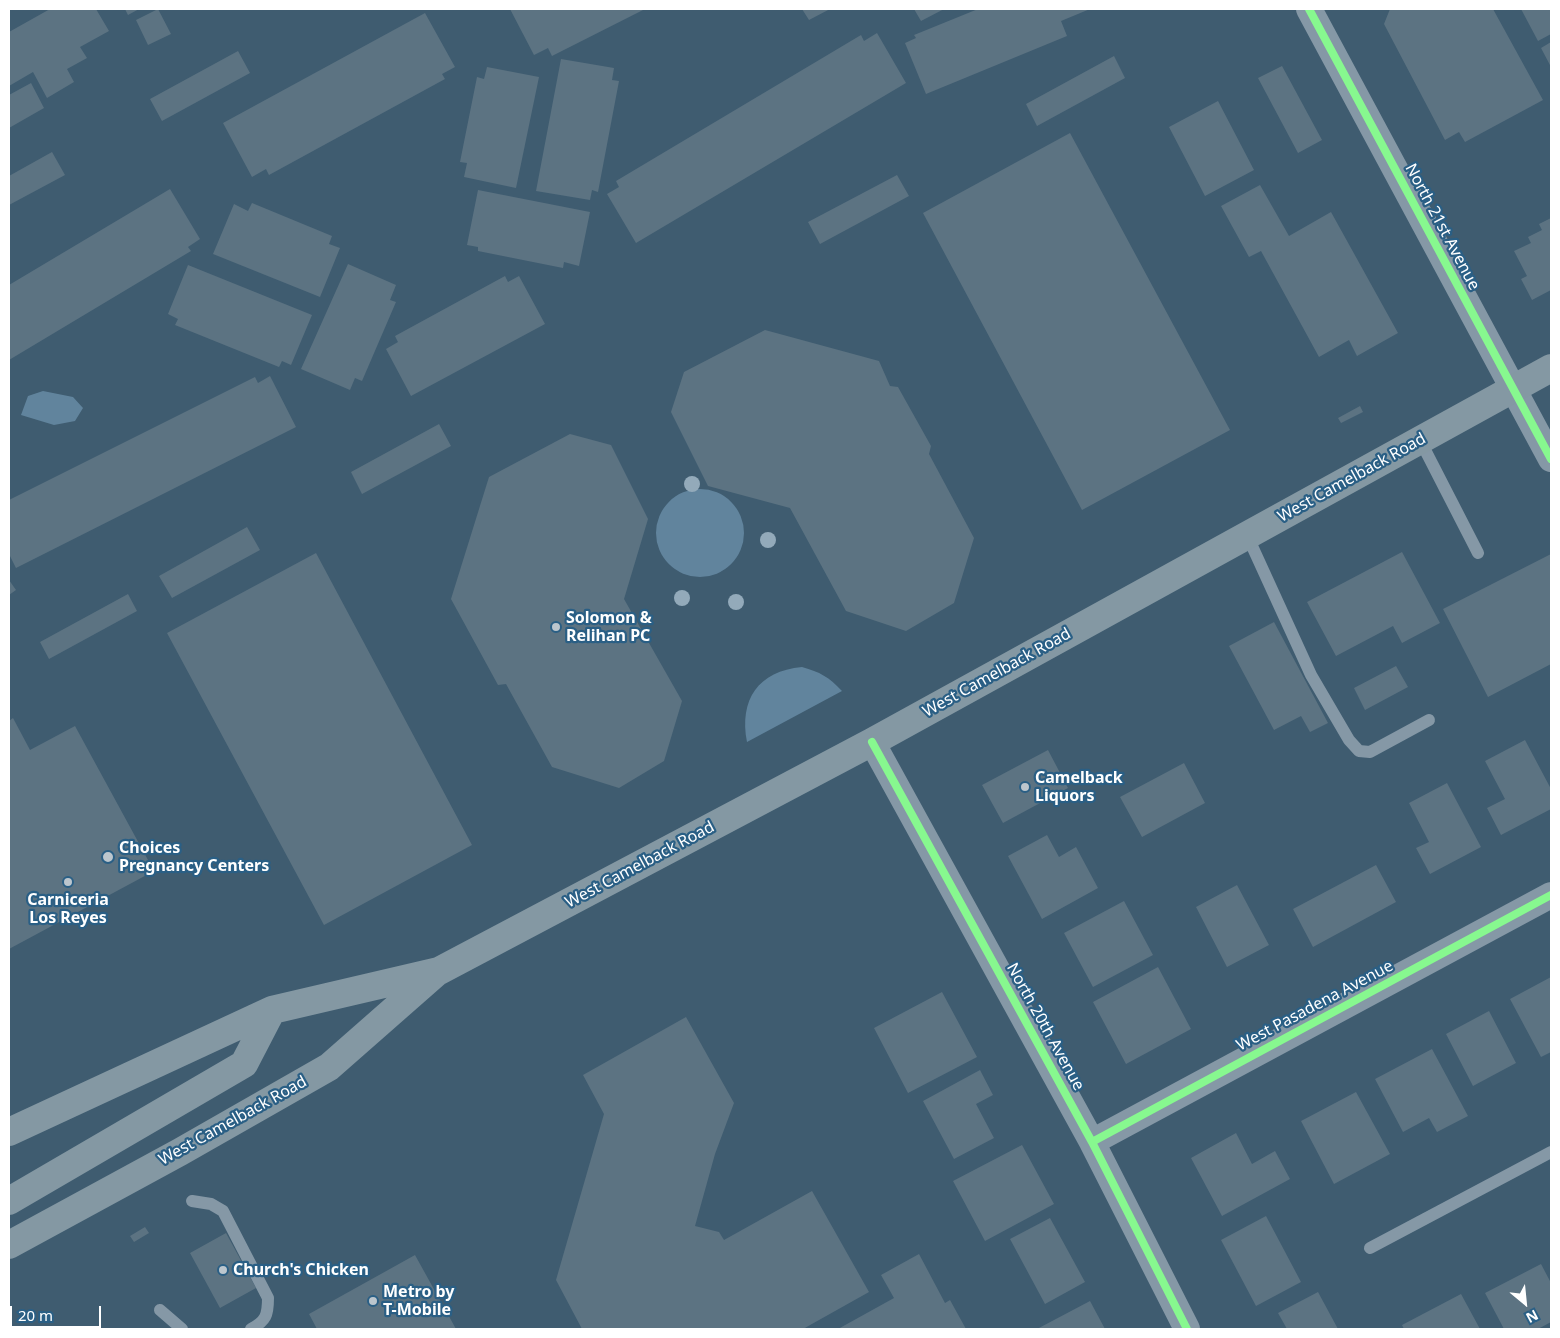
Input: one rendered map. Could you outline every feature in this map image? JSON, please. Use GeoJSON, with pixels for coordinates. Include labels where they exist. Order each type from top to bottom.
{"type":"FeatureCollection","features":[{"type":"Feature","properties":{"kind":"main road","name":"West Camelback Road"},"geometry":{"type":"LineString","coordinates":[[9,1244],[180,1152],[329,1067],[439,970],[872,742],[1551,368]]}},
{"type":"Feature","properties":{"kind":"main road","name":"West Camelback Road"},"geometry":{"type":"LineString","coordinates":[[9,1132],[272,1010],[439,970]]}},
{"type":"Feature","properties":{"kind":"main road"},"geometry":{"type":"LineString","coordinates":[[9,1202],[244,1064],[272,1010]]}},
{"type":"Feature","properties":{"kind":"street","name":"North 21st Avenue"},"geometry":{"type":"LineString","coordinates":[[1309,9],[1551,459]]}},
{"type":"Feature","properties":{"kind":"street","name":"North 20th Avenue"},"geometry":{"type":"LineString","coordinates":[[872,742],[1092,1142],[1186,1329]]}},
{"type":"Feature","properties":{"kind":"street","name":"West Pasadena Avenue"},"geometry":{"type":"LineString","coordinates":[[1092,1142],[1551,895]]}},
{"type":"Feature","properties":{"kind":"lane"},"geometry":{"type":"LineString","coordinates":[[1420,440],[1478,553]]}},
{"type":"Feature","properties":{"kind":"lane"},"geometry":{"type":"LineString","coordinates":[[1247,535],[1311,675],[1348,740],[1359,751],[1370,752],[1430,720]]}},
{"type":"Feature","properties":{"kind":"lane"},"geometry":{"type":"LineString","coordinates":[[1370,1248],[1551,1152]]}},
{"type":"Feature","properties":{"kind":"lane"},"geometry":{"type":"LineString","coordinates":[[192,1201],[211,1204],[223,1210],[268,1298],[268,1312],[260,1324],[250,1329]]}},
{"type":"Feature","properties":{"kind":"lane"},"geometry":{"type":"LineString","coordinates":[[160,1310],[182,1329]]}},
{"type":"Feature","properties":{"kind":"water"},"geometry":{"type":"Polygon","coordinates":[[[43,391],[73,397],[83,408],[75,421],[54,425],[21,415],[28,396],[43,391]]]}},
{"type":"Feature","properties":{"kind":"water"},"geometry":{"type":"Polygon","coordinates":[[[700,489],[717,492],[731,502],[741,516],[744,533],[741,550],[731,564],[717,574],[700,577],[683,574],[669,564],[659,550],[656,533],[659,516],[669,502],[683,492],[700,489]]]}},
{"type":"Feature","properties":{"kind":"water"},"geometry":{"type":"Polygon","coordinates":[[[802,667],[824,676],[842,691],[747,742],[746,713],[749,701],[755,690],[763,681],[774,674],[802,667]]]}},
{"type":"Feature","properties":{"kind":"building"},"geometry":{"type":"Polygon","coordinates":[[[50,9],[96,9],[109,31],[80,47],[87,58],[67,69],[74,82],[47,98],[33,72],[9,86],[9,32],[50,9]]]}},
{"type":"Feature","properties":{"kind":"building"},"geometry":{"type":"Polygon","coordinates":[[[125,9],[139,9],[128,15],[125,9]]]}},
{"type":"Feature","properties":{"kind":"building"},"geometry":{"type":"Polygon","coordinates":[[[158,9],[171,34],[148,45],[136,20],[158,9]]]}},
{"type":"Feature","properties":{"kind":"building"},"geometry":{"type":"Polygon","coordinates":[[[510,9],[645,9],[552,56],[548,48],[534,55],[510,9]]]}},
{"type":"Feature","properties":{"kind":"building"},"geometry":{"type":"Polygon","coordinates":[[[802,9],[830,9],[809,20],[802,9]]]}},
{"type":"Feature","properties":{"kind":"building"},"geometry":{"type":"Polygon","coordinates":[[[914,9],[944,9],[921,21],[914,9]]]}},
{"type":"Feature","properties":{"kind":"building"},"geometry":{"type":"Polygon","coordinates":[[[978,9],[1090,9],[1061,21],[1067,36],[926,94],[905,43],[916,38],[914,35],[978,9]]]}},
{"type":"Feature","properties":{"kind":"building"},"geometry":{"type":"Polygon","coordinates":[[[1390,9],[1493,9],[1543,100],[1465,142],[1459,132],[1445,140],[1384,24],[1390,9]]]}},
{"type":"Feature","properties":{"kind":"building"},"geometry":{"type":"Polygon","coordinates":[[[1521,9],[1551,9],[1551,34],[1538,41],[1521,9]]]}},
{"type":"Feature","properties":{"kind":"building"},"geometry":{"type":"Polygon","coordinates":[[[425,13],[455,67],[442,74],[445,79],[269,175],[266,169],[252,177],[223,123],[425,13]]]}},
{"type":"Feature","properties":{"kind":"building"},"geometry":{"type":"Polygon","coordinates":[[[877,33],[906,83],[636,243],[607,194],[619,187],[616,181],[861,35],[864,41],[877,33]]]}},
{"type":"Feature","properties":{"kind":"building"},"geometry":{"type":"Polygon","coordinates":[[[1551,42],[1551,67],[1541,48],[1551,42]]]}},
{"type":"Feature","properties":{"kind":"building"},"geometry":{"type":"Polygon","coordinates":[[[238,51],[250,73],[162,121],[150,99],[238,51]]]}},
{"type":"Feature","properties":{"kind":"building"},"geometry":{"type":"Polygon","coordinates":[[[1114,56],[1125,78],[1037,126],[1026,104],[1114,56]]]}},
{"type":"Feature","properties":{"kind":"building"},"geometry":{"type":"Polygon","coordinates":[[[561,59],[614,68],[612,80],[619,81],[598,192],[592,190],[590,200],[536,191],[561,59]]]}},
{"type":"Feature","properties":{"kind":"building"},"geometry":{"type":"Polygon","coordinates":[[[1282,66],[1322,140],[1298,153],[1258,78],[1282,66]]]}},
{"type":"Feature","properties":{"kind":"building"},"geometry":{"type":"Polygon","coordinates":[[[487,67],[539,77],[516,188],[464,177],[467,163],[460,162],[477,77],[484,79],[487,67]]]}},
{"type":"Feature","properties":{"kind":"building"},"geometry":{"type":"Polygon","coordinates":[[[31,83],[44,108],[9,128],[9,95],[31,83]]]}},
{"type":"Feature","properties":{"kind":"building"},"geometry":{"type":"Polygon","coordinates":[[[1218,101],[1254,170],[1205,196],[1169,127],[1218,101]]]}},
{"type":"Feature","properties":{"kind":"building"},"geometry":{"type":"Polygon","coordinates":[[[1070,133],[1230,430],[1082,510],[923,213],[1070,133]]]}},
{"type":"Feature","properties":{"kind":"building"},"geometry":{"type":"Polygon","coordinates":[[[52,152],[65,175],[9,205],[9,176],[52,152]]]}},
{"type":"Feature","properties":{"kind":"building"},"geometry":{"type":"Polygon","coordinates":[[[897,175],[909,196],[820,244],[808,222],[897,175]]]}},
{"type":"Feature","properties":{"kind":"building"},"geometry":{"type":"Polygon","coordinates":[[[1260,185],[1289,236],[1331,212],[1398,333],[1357,356],[1349,340],[1319,357],[1261,251],[1249,257],[1221,206],[1260,185]]]}},
{"type":"Feature","properties":{"kind":"building"},"geometry":{"type":"Polygon","coordinates":[[[170,189],[200,239],[188,247],[191,251],[9,360],[9,285],[170,189]]]}},
{"type":"Feature","properties":{"kind":"building"},"geometry":{"type":"Polygon","coordinates":[[[478,190],[590,212],[579,266],[564,262],[563,268],[478,251],[478,247],[467,245],[478,190]]]}},
{"type":"Feature","properties":{"kind":"building"},"geometry":{"type":"Polygon","coordinates":[[[252,203],[332,236],[329,244],[340,248],[320,297],[213,254],[234,204],[248,211],[252,203]]]}},
{"type":"Feature","properties":{"kind":"building"},"geometry":{"type":"Polygon","coordinates":[[[1551,218],[1551,290],[1532,300],[1521,279],[1527,276],[1514,251],[1531,243],[1528,237],[1542,230],[1539,224],[1551,218]]]}},
{"type":"Feature","properties":{"kind":"building"},"geometry":{"type":"Polygon","coordinates":[[[348,264],[396,285],[390,300],[396,302],[362,381],[355,378],[350,390],[301,369],[348,264]]]}},
{"type":"Feature","properties":{"kind":"building"},"geometry":{"type":"Polygon","coordinates":[[[188,265],[312,315],[291,365],[282,361],[279,367],[175,325],[178,319],[168,314],[188,265]]]}},
{"type":"Feature","properties":{"kind":"building"},"geometry":{"type":"Polygon","coordinates":[[[505,276],[508,282],[519,276],[545,324],[411,396],[386,349],[398,342],[395,336],[505,276]]]}},
{"type":"Feature","properties":{"kind":"building"},"geometry":{"type":"Polygon","coordinates":[[[765,330],[879,361],[890,386],[898,387],[931,446],[929,454],[974,538],[954,603],[906,631],[846,611],[790,508],[708,486],[671,412],[684,372],[765,330]]]}},
{"type":"Feature","properties":{"kind":"building"},"geometry":{"type":"Polygon","coordinates":[[[270,376],[296,427],[16,568],[9,554],[9,500],[255,377],[258,383],[270,376]]]}},
{"type":"Feature","properties":{"kind":"building"},"geometry":{"type":"Polygon","coordinates":[[[1360,406],[1363,412],[1341,423],[1338,418],[1360,406]]]}},
{"type":"Feature","properties":{"kind":"building"},"geometry":{"type":"Polygon","coordinates":[[[439,424],[451,446],[362,494],[351,472],[439,424]]]}},
{"type":"Feature","properties":{"kind":"building"},"geometry":{"type":"Polygon","coordinates":[[[570,434],[611,445],[648,519],[624,599],[682,701],[664,761],[619,788],[552,767],[506,684],[498,685],[451,599],[489,477],[570,434]]]}},
{"type":"Feature","properties":{"kind":"building"},"geometry":{"type":"Polygon","coordinates":[[[247,527],[260,550],[172,598],[159,576],[247,527]]]}},
{"type":"Feature","properties":{"kind":"building"},"geometry":{"type":"Polygon","coordinates":[[[1402,552],[1440,623],[1402,643],[1393,626],[1336,656],[1307,602],[1402,552]]]}},
{"type":"Feature","properties":{"kind":"building"},"geometry":{"type":"Polygon","coordinates":[[[316,553],[472,845],[324,925],[167,633],[316,553]]]}},
{"type":"Feature","properties":{"kind":"building"},"geometry":{"type":"Polygon","coordinates":[[[1551,554],[1551,664],[1488,697],[1443,609],[1551,554]]]}},
{"type":"Feature","properties":{"kind":"building"},"geometry":{"type":"Polygon","coordinates":[[[9,580],[16,590],[9,595],[9,580]]]}},
{"type":"Feature","properties":{"kind":"building"},"geometry":{"type":"Polygon","coordinates":[[[128,594],[137,611],[49,659],[40,642],[128,594]]]}},
{"type":"Feature","properties":{"kind":"building"},"geometry":{"type":"Polygon","coordinates":[[[1274,622],[1328,723],[1310,732],[1301,716],[1274,730],[1229,646],[1274,622]]]}},
{"type":"Feature","properties":{"kind":"building"},"geometry":{"type":"Polygon","coordinates":[[[1396,666],[1408,687],[1365,710],[1354,688],[1396,666]]]}},
{"type":"Feature","properties":{"kind":"building"},"geometry":{"type":"Polygon","coordinates":[[[13,718],[30,750],[75,726],[154,871],[9,949],[9,721],[13,718]]]}},
{"type":"Feature","properties":{"kind":"building"},"geometry":{"type":"Polygon","coordinates":[[[1525,740],[1551,789],[1551,809],[1501,835],[1487,808],[1505,799],[1485,761],[1525,740]]]}},
{"type":"Feature","properties":{"kind":"building","name":"Camelback Liquors"},"geometry":{"type":"Polygon","coordinates":[[[1048,750],[1068,788],[1003,823],[982,785],[1048,750]]]}},
{"type":"Feature","properties":{"kind":"building"},"geometry":{"type":"Polygon","coordinates":[[[1184,763],[1205,803],[1142,837],[1120,797],[1184,763]]]}},
{"type":"Feature","properties":{"kind":"building"},"geometry":{"type":"Polygon","coordinates":[[[1447,783],[1481,847],[1430,874],[1416,848],[1429,842],[1409,803],[1447,783]]]}},
{"type":"Feature","properties":{"kind":"building"},"geometry":{"type":"Polygon","coordinates":[[[1047,835],[1059,857],[1076,847],[1098,888],[1042,919],[1008,856],[1047,835]]]}},
{"type":"Feature","properties":{"kind":"building"},"geometry":{"type":"Polygon","coordinates":[[[1376,865],[1396,902],[1313,947],[1293,909],[1376,865]]]}},
{"type":"Feature","properties":{"kind":"building"},"geometry":{"type":"Polygon","coordinates":[[[1237,885],[1269,945],[1227,967],[1196,907],[1237,885]]]}},
{"type":"Feature","properties":{"kind":"building"},"geometry":{"type":"Polygon","coordinates":[[[1124,901],[1153,955],[1093,987],[1064,933],[1124,901]]]}},
{"type":"Feature","properties":{"kind":"building"},"geometry":{"type":"Polygon","coordinates":[[[1158,967],[1191,1029],[1126,1064],[1093,1002],[1158,967]]]}},
{"type":"Feature","properties":{"kind":"building"},"geometry":{"type":"Polygon","coordinates":[[[1551,977],[1551,1052],[1541,1057],[1510,999],[1551,977]]]}},
{"type":"Feature","properties":{"kind":"building"},"geometry":{"type":"Polygon","coordinates":[[[942,992],[977,1057],[908,1093],[874,1028],[942,992]]]}},
{"type":"Feature","properties":{"kind":"building"},"geometry":{"type":"Polygon","coordinates":[[[1489,1011],[1516,1063],[1473,1086],[1446,1034],[1489,1011]]]}},
{"type":"Feature","properties":{"kind":"building"},"geometry":{"type":"Polygon","coordinates":[[[686,1017],[734,1103],[715,1154],[695,1226],[719,1232],[724,1240],[812,1191],[869,1292],[803,1329],[582,1329],[556,1280],[604,1114],[583,1075],[686,1017]]]}},
{"type":"Feature","properties":{"kind":"building"},"geometry":{"type":"Polygon","coordinates":[[[1432,1049],[1468,1116],[1437,1132],[1429,1118],[1403,1132],[1375,1079],[1432,1049]]]}},
{"type":"Feature","properties":{"kind":"building"},"geometry":{"type":"Polygon","coordinates":[[[980,1070],[993,1095],[976,1104],[994,1138],[954,1159],[923,1101],[980,1070]]]}},
{"type":"Feature","properties":{"kind":"building"},"geometry":{"type":"Polygon","coordinates":[[[1356,1092],[1390,1154],[1334,1184],[1301,1121],[1356,1092]]]}},
{"type":"Feature","properties":{"kind":"building"},"geometry":{"type":"Polygon","coordinates":[[[1236,1133],[1252,1164],[1275,1151],[1290,1179],[1222,1216],[1191,1158],[1236,1133]]]}},
{"type":"Feature","properties":{"kind":"building"},"geometry":{"type":"Polygon","coordinates":[[[1022,1145],[1054,1204],[985,1241],[953,1181],[1022,1145]]]}},
{"type":"Feature","properties":{"kind":"building"},"geometry":{"type":"Polygon","coordinates":[[[1266,1216],[1301,1282],[1256,1306],[1221,1240],[1266,1216]]]}},
{"type":"Feature","properties":{"kind":"building"},"geometry":{"type":"Polygon","coordinates":[[[1050,1218],[1085,1282],[1045,1304],[1010,1239],[1050,1218]]]}},
{"type":"Feature","properties":{"kind":"building"},"geometry":{"type":"Polygon","coordinates":[[[145,1227],[149,1233],[134,1242],[130,1236],[145,1227]]]}},
{"type":"Feature","properties":{"kind":"building","name":"Church's Chicken"},"geometry":{"type":"Polygon","coordinates":[[[226,1233],[256,1288],[220,1308],[190,1253],[226,1233]]]}},
{"type":"Feature","properties":{"kind":"building"},"geometry":{"type":"Polygon","coordinates":[[[919,1254],[945,1303],[950,1300],[966,1329],[838,1329],[894,1298],[881,1275],[919,1254]]]}},
{"type":"Feature","properties":{"kind":"building"},"geometry":{"type":"Polygon","coordinates":[[[415,1255],[456,1329],[317,1329],[309,1314],[415,1255]]]}},
{"type":"Feature","properties":{"kind":"building"},"geometry":{"type":"Polygon","coordinates":[[[1541,1264],[1551,1283],[1551,1322],[1538,1329],[1504,1329],[1485,1293],[1541,1264]]]}},
{"type":"Feature","properties":{"kind":"building"},"geometry":{"type":"Polygon","coordinates":[[[1318,1292],[1338,1329],[1287,1329],[1278,1313],[1318,1292]]]}},
{"type":"Feature","properties":{"kind":"building"},"geometry":{"type":"Polygon","coordinates":[[[1461,1294],[1480,1329],[1404,1329],[1402,1325],[1461,1294]]]}},
{"type":"Feature","properties":{"kind":"building"},"geometry":{"type":"Polygon","coordinates":[[[1090,1301],[1105,1329],[1037,1329],[1090,1301]]]}},
{"type":"Feature","properties":{"kind":"cycle path"},"geometry":{"type":"LineString","coordinates":[[1309,9],[1551,459]]}},
{"type":"Feature","properties":{"kind":"cycle path"},"geometry":{"type":"LineString","coordinates":[[872,742],[1092,1142],[1187,1329]]}},
{"type":"Feature","properties":{"kind":"cycle path"},"geometry":{"type":"LineString","coordinates":[[1092,1142],[1551,895]]}},
{"type":"Feature","properties":{"kind":"place","name":"Solomon & Relihan PC"},"geometry":{"type":"Point","coordinates":[556,627]}},
{"type":"Feature","properties":{"kind":"place","name":"Camelback Liquors"},"geometry":{"type":"Point","coordinates":[1025,787]}},
{"type":"Feature","properties":{"kind":"place","name":"Choices Pregnancy Centers"},"geometry":{"type":"Point","coordinates":[108,857]}},
{"type":"Feature","properties":{"kind":"place","name":"Carniceria Los Reyes"},"geometry":{"type":"Point","coordinates":[68,882]}},
{"type":"Feature","properties":{"kind":"place","name":"Church's Chicken"},"geometry":{"type":"Point","coordinates":[223,1270]}},
{"type":"Feature","properties":{"kind":"place","name":"Metro by T-Mobile"},"geometry":{"type":"Point","coordinates":[373,1301]}}]}
